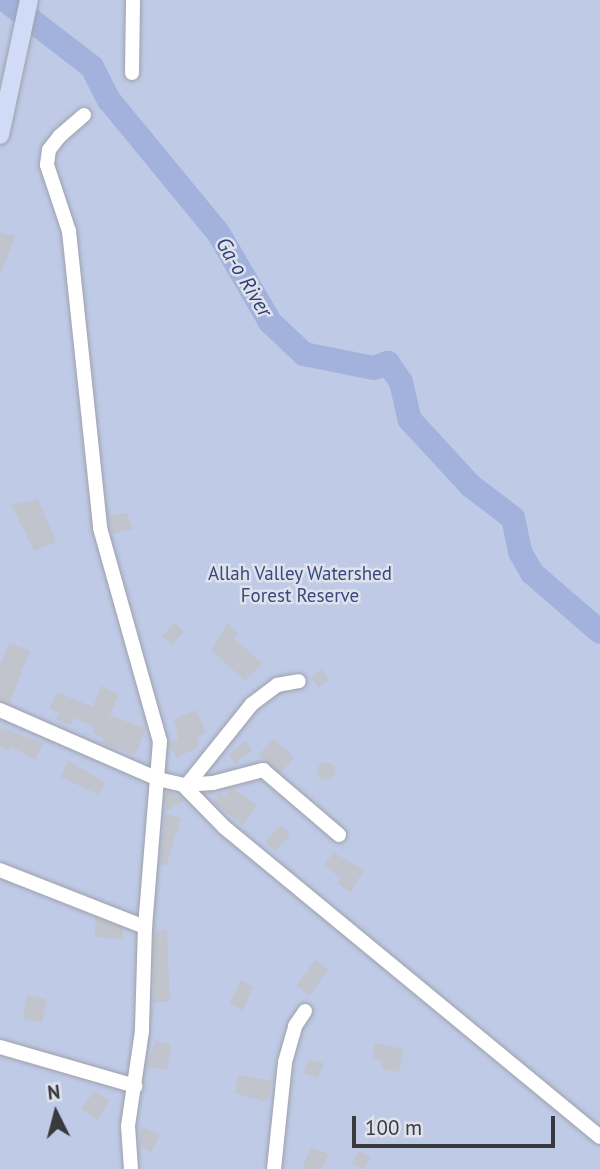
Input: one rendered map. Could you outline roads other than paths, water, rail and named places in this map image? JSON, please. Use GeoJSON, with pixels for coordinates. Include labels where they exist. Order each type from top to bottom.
{"type":"FeatureCollection","features":[{"type":"Feature","properties":{"kind":"main road"},"geometry":{"type":"LineString","coordinates":[[1,129],[29,0]]}},
{"type":"Feature","properties":{"kind":"street"},"geometry":{"type":"LineString","coordinates":[[132,73],[133,0]]}},
{"type":"Feature","properties":{"kind":"street"},"geometry":{"type":"LineString","coordinates":[[83,115],[59,136],[49,150],[47,165],[69,231],[100,528],[159,731],[158,779],[135,1086],[128,1126],[131,1169]]}},
{"type":"Feature","properties":{"kind":"street"},"geometry":{"type":"LineString","coordinates":[[185,785],[252,704],[277,685],[299,681]]}},
{"type":"Feature","properties":{"kind":"street"},"geometry":{"type":"LineString","coordinates":[[0,710],[158,779],[185,785],[263,770],[340,835]]}},
{"type":"Feature","properties":{"kind":"street"},"geometry":{"type":"LineString","coordinates":[[185,785],[224,827],[600,1137]]}},
{"type":"Feature","properties":{"kind":"street"},"geometry":{"type":"LineString","coordinates":[[0,870],[145,927]]}},
{"type":"Feature","properties":{"kind":"street"},"geometry":{"type":"LineString","coordinates":[[274,1169],[287,1054],[305,1011]]}},
{"type":"Feature","properties":{"kind":"street"},"geometry":{"type":"LineString","coordinates":[[0,1047],[135,1086]]}},
{"type":"Feature","properties":{"kind":"waterway","name":"Ga-o River"},"geometry":{"type":"LineString","coordinates":[[5,0],[92,67],[109,100],[219,234],[270,322],[304,354],[374,368],[388,363],[401,382],[410,420],[471,486],[513,518],[520,552],[532,573],[600,632]]}},
{"type":"Feature","properties":{"kind":"park label","name":"Allah Valley Watershed Forest Reserve"},"geometry":{"type":"Point","coordinates":[300,585]}}]}
